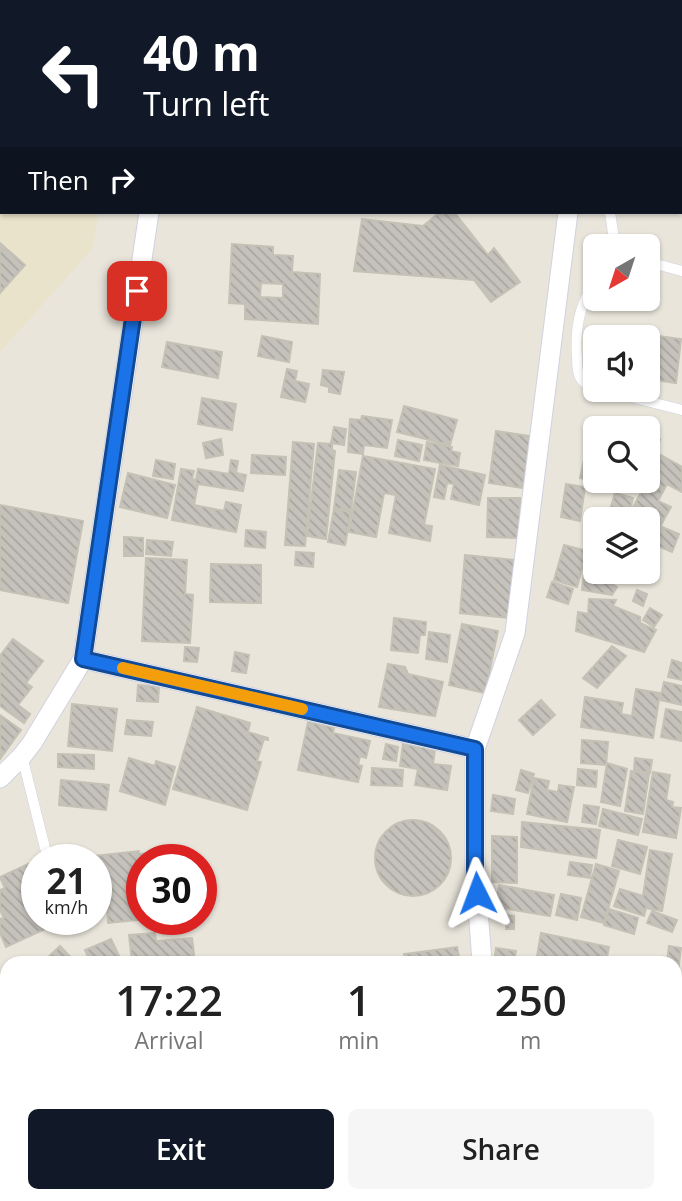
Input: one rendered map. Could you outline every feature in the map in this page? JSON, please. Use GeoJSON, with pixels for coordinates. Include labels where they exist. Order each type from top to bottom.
{"type":"FeatureCollection","features":[{"type":"Feature","properties":{"kind":"street"},"geometry":{"type":"LineString","coordinates":[[0,778],[22,756],[83,659],[149,214]]}},
{"type":"Feature","properties":{"kind":"street"},"geometry":{"type":"LineString","coordinates":[[482,956],[475,869],[475,749],[515,633],[568,214]]}},
{"type":"Feature","properties":{"kind":"street"},"geometry":{"type":"LineString","coordinates":[[83,659],[475,749]]}},
{"type":"Feature","properties":{"kind":"lane"},"geometry":{"type":"LineString","coordinates":[[610,214],[613,234]]}},
{"type":"Feature","properties":{"kind":"lane"},"geometry":{"type":"LineString","coordinates":[[660,265],[682,271]]}},
{"type":"Feature","properties":{"kind":"lane"},"geometry":{"type":"LineString","coordinates":[[583,304],[576,339],[578,367],[583,381]]}},
{"type":"Feature","properties":{"kind":"lane"},"geometry":{"type":"LineString","coordinates":[[650,402],[682,410]]}},
{"type":"Feature","properties":{"kind":"lane"},"geometry":{"type":"LineString","coordinates":[[22,756],[44,844]]}},
{"type":"Feature","properties":{"kind":"shaded area"},"geometry":{"type":"Polygon","coordinates":[[[0,214],[98,214],[93,248],[0,352],[0,214]]]}},
{"type":"Feature","properties":{"kind":"building"},"geometry":{"type":"Polygon","coordinates":[[[438,214],[456,214],[488,255],[494,248],[520,282],[491,302],[474,280],[354,271],[362,219],[423,226],[438,214]]]}},
{"type":"Feature","properties":{"kind":"building"},"geometry":{"type":"Polygon","coordinates":[[[0,243],[25,265],[0,293],[0,243]]]}},
{"type":"Feature","properties":{"kind":"building"},"geometry":{"type":"Polygon","coordinates":[[[232,244],[273,247],[273,255],[293,256],[292,272],[320,274],[318,324],[245,319],[245,304],[229,303],[232,244]],[[261,283],[260,297],[283,298],[283,284],[261,283]]]}},
{"type":"Feature","properties":{"kind":"building"},"geometry":{"type":"Polygon","coordinates":[[[262,336],[292,342],[289,362],[258,356],[262,336]]]}},
{"type":"Feature","properties":{"kind":"building"},"geometry":{"type":"Polygon","coordinates":[[[660,336],[681,339],[676,383],[660,381],[660,336]]]}},
{"type":"Feature","properties":{"kind":"building"},"geometry":{"type":"Polygon","coordinates":[[[167,342],[222,352],[218,378],[162,367],[167,342]]]}},
{"type":"Feature","properties":{"kind":"building"},"geometry":{"type":"Polygon","coordinates":[[[287,369],[297,371],[295,381],[309,384],[305,402],[281,397],[287,369]]]}},
{"type":"Feature","properties":{"kind":"building"},"geometry":{"type":"Polygon","coordinates":[[[323,370],[344,372],[340,394],[329,392],[329,387],[321,385],[323,370]]]}},
{"type":"Feature","properties":{"kind":"building"},"geometry":{"type":"Polygon","coordinates":[[[202,398],[236,404],[232,430],[198,424],[202,398]]]}},
{"type":"Feature","properties":{"kind":"building"},"geometry":{"type":"Polygon","coordinates":[[[404,406],[457,420],[450,445],[397,432],[404,406]]]}},
{"type":"Feature","properties":{"kind":"building"},"geometry":{"type":"Polygon","coordinates":[[[362,416],[392,420],[387,448],[364,445],[363,454],[348,452],[350,419],[361,420],[362,416]]]}},
{"type":"Feature","properties":{"kind":"building"},"geometry":{"type":"Polygon","coordinates":[[[334,427],[346,429],[344,445],[331,443],[334,427]]]}},
{"type":"Feature","properties":{"kind":"building"},"geometry":{"type":"Polygon","coordinates":[[[496,431],[530,436],[523,488],[489,483],[496,431]]]}},
{"type":"Feature","properties":{"kind":"building"},"geometry":{"type":"Polygon","coordinates":[[[221,439],[223,455],[206,458],[203,443],[221,439]]]}},
{"type":"Feature","properties":{"kind":"building"},"geometry":{"type":"Polygon","coordinates":[[[398,440],[422,445],[419,461],[395,456],[398,440]]]}},
{"type":"Feature","properties":{"kind":"building"},"geometry":{"type":"Polygon","coordinates":[[[293,442],[314,444],[305,546],[285,545],[293,442]]]}},
{"type":"Feature","properties":{"kind":"building"},"geometry":{"type":"Polygon","coordinates":[[[427,442],[452,447],[451,451],[460,453],[458,466],[424,460],[427,442]]]}},
{"type":"Feature","properties":{"kind":"building"},"geometry":{"type":"Polygon","coordinates":[[[318,443],[332,444],[332,450],[335,451],[326,539],[307,536],[318,443]]]}},
{"type":"Feature","properties":{"kind":"building"},"geometry":{"type":"Polygon","coordinates":[[[252,455],[286,457],[285,475],[251,473],[252,455]]]}},
{"type":"Feature","properties":{"kind":"building"},"geometry":{"type":"Polygon","coordinates":[[[661,455],[682,467],[682,492],[667,484],[658,501],[671,507],[661,525],[660,507],[633,507],[641,493],[660,493],[661,455]]]}},
{"type":"Feature","properties":{"kind":"building"},"geometry":{"type":"Polygon","coordinates":[[[363,456],[435,469],[424,525],[432,526],[430,541],[389,533],[396,495],[384,493],[376,537],[349,532],[363,456]]]}},
{"type":"Feature","properties":{"kind":"building"},"geometry":{"type":"Polygon","coordinates":[[[156,460],[175,464],[173,479],[153,476],[156,460]]]}},
{"type":"Feature","properties":{"kind":"building"},"geometry":{"type":"Polygon","coordinates":[[[231,460],[238,461],[236,473],[246,475],[243,491],[198,484],[194,505],[224,511],[226,502],[241,505],[236,532],[172,520],[181,469],[194,471],[192,479],[196,480],[198,469],[229,474],[231,460]]]}},
{"type":"Feature","properties":{"kind":"building"},"geometry":{"type":"Polygon","coordinates":[[[440,465],[485,475],[479,505],[451,499],[454,484],[447,483],[444,499],[434,497],[440,465]]]}},
{"type":"Feature","properties":{"kind":"building"},"geometry":{"type":"Polygon","coordinates":[[[339,470],[356,472],[351,510],[334,508],[339,470]]]}},
{"type":"Feature","properties":{"kind":"building"},"geometry":{"type":"Polygon","coordinates":[[[128,473],[175,485],[167,518],[120,507],[128,473]]]}},
{"type":"Feature","properties":{"kind":"building"},"geometry":{"type":"Polygon","coordinates":[[[566,484],[583,487],[580,521],[561,517],[566,484]]]}},
{"type":"Feature","properties":{"kind":"building"},"geometry":{"type":"Polygon","coordinates":[[[615,493],[633,498],[631,507],[611,507],[615,493]]]}},
{"type":"Feature","properties":{"kind":"building"},"geometry":{"type":"Polygon","coordinates":[[[488,498],[520,498],[519,538],[487,537],[488,498]]]}},
{"type":"Feature","properties":{"kind":"building"},"geometry":{"type":"Polygon","coordinates":[[[0,505],[83,521],[68,603],[0,590],[0,505]]]}},
{"type":"Feature","properties":{"kind":"building"},"geometry":{"type":"Polygon","coordinates":[[[334,509],[351,512],[345,545],[328,542],[334,509]]]}},
{"type":"Feature","properties":{"kind":"building"},"geometry":{"type":"Polygon","coordinates":[[[660,526],[679,534],[672,552],[660,547],[660,526]]]}},
{"type":"Feature","properties":{"kind":"building"},"geometry":{"type":"Polygon","coordinates":[[[246,530],[266,532],[265,548],[245,546],[246,530]]]}},
{"type":"Feature","properties":{"kind":"building"},"geometry":{"type":"Polygon","coordinates":[[[124,537],[143,538],[143,556],[124,556],[124,537]]]}},
{"type":"Feature","properties":{"kind":"building"},"geometry":{"type":"Polygon","coordinates":[[[147,540],[173,542],[171,556],[146,554],[147,540]]]}},
{"type":"Feature","properties":{"kind":"building"},"geometry":{"type":"Polygon","coordinates":[[[564,545],[583,550],[583,565],[577,587],[554,580],[564,545]]]}},
{"type":"Feature","properties":{"kind":"building"},"geometry":{"type":"Polygon","coordinates":[[[296,552],[314,553],[313,567],[295,565],[296,552]]]}},
{"type":"Feature","properties":{"kind":"building"},"geometry":{"type":"Polygon","coordinates":[[[465,555],[514,560],[509,618],[460,613],[465,555]]]}},
{"type":"Feature","properties":{"kind":"building"},"geometry":{"type":"Polygon","coordinates":[[[146,558],[187,560],[185,594],[193,595],[190,643],[142,641],[146,558]]]}},
{"type":"Feature","properties":{"kind":"building"},"geometry":{"type":"Polygon","coordinates":[[[211,564],[261,565],[261,603],[210,602],[211,564]]]}},
{"type":"Feature","properties":{"kind":"building"},"geometry":{"type":"Polygon","coordinates":[[[583,581],[583,584],[612,584],[617,587],[612,595],[582,590],[583,581]]]}},
{"type":"Feature","properties":{"kind":"building"},"geometry":{"type":"Polygon","coordinates":[[[552,582],[573,589],[568,604],[547,597],[552,582]]]}},
{"type":"Feature","properties":{"kind":"building"},"geometry":{"type":"Polygon","coordinates":[[[637,590],[647,594],[643,606],[633,601],[637,590]]]}},
{"type":"Feature","properties":{"kind":"building"},"geometry":{"type":"Polygon","coordinates":[[[589,599],[616,600],[613,606],[640,617],[640,623],[656,630],[644,652],[576,631],[578,612],[588,614],[589,599]]]}},
{"type":"Feature","properties":{"kind":"building"},"geometry":{"type":"Polygon","coordinates":[[[650,608],[662,615],[654,627],[643,620],[650,608]]]}},
{"type":"Feature","properties":{"kind":"building"},"geometry":{"type":"Polygon","coordinates":[[[394,618],[426,622],[425,635],[420,635],[418,653],[391,650],[394,618]]]}},
{"type":"Feature","properties":{"kind":"building"},"geometry":{"type":"Polygon","coordinates":[[[462,624],[498,631],[485,693],[449,685],[462,624]]]}},
{"type":"Feature","properties":{"kind":"building"},"geometry":{"type":"Polygon","coordinates":[[[429,632],[450,635],[447,662],[426,659],[429,632]]]}},
{"type":"Feature","properties":{"kind":"building"},"geometry":{"type":"Polygon","coordinates":[[[13,639],[43,661],[26,683],[32,687],[18,705],[30,714],[24,723],[0,706],[0,656],[13,639]]]}},
{"type":"Feature","properties":{"kind":"building"},"geometry":{"type":"Polygon","coordinates":[[[612,646],[626,656],[597,688],[583,678],[612,646]]]}},
{"type":"Feature","properties":{"kind":"building"},"geometry":{"type":"Polygon","coordinates":[[[185,647],[199,648],[197,662],[184,661],[185,647]]]}},
{"type":"Feature","properties":{"kind":"building"},"geometry":{"type":"Polygon","coordinates":[[[235,652],[249,655],[246,673],[232,671],[235,652]]]}},
{"type":"Feature","properties":{"kind":"building"},"geometry":{"type":"Polygon","coordinates":[[[672,660],[682,663],[682,680],[668,677],[672,660]]]}},
{"type":"Feature","properties":{"kind":"building"},"geometry":{"type":"Polygon","coordinates":[[[388,664],[405,667],[408,674],[443,682],[435,716],[379,707],[388,664]]]}},
{"type":"Feature","properties":{"kind":"building"},"geometry":{"type":"Polygon","coordinates":[[[664,682],[682,686],[682,705],[660,700],[664,682]]]}},
{"type":"Feature","properties":{"kind":"building"},"geometry":{"type":"Polygon","coordinates":[[[138,685],[159,687],[158,702],[137,701],[138,685]]]}},
{"type":"Feature","properties":{"kind":"building"},"geometry":{"type":"Polygon","coordinates":[[[636,689],[660,693],[653,738],[581,727],[585,697],[623,703],[621,714],[632,716],[636,689]]]}},
{"type":"Feature","properties":{"kind":"building"},"geometry":{"type":"Polygon","coordinates":[[[541,700],[555,715],[533,735],[519,720],[541,700]]]}},
{"type":"Feature","properties":{"kind":"building"},"geometry":{"type":"Polygon","coordinates":[[[72,704],[117,709],[112,751],[68,746],[72,704]]]}},
{"type":"Feature","properties":{"kind":"building"},"geometry":{"type":"Polygon","coordinates":[[[197,707],[250,723],[248,732],[268,738],[264,739],[257,761],[261,762],[247,810],[173,789],[197,707]]]}},
{"type":"Feature","properties":{"kind":"building"},"geometry":{"type":"Polygon","coordinates":[[[666,709],[682,712],[682,741],[661,737],[666,709]]]}},
{"type":"Feature","properties":{"kind":"building"},"geometry":{"type":"Polygon","coordinates":[[[0,715],[21,730],[0,759],[0,715]]]}},
{"type":"Feature","properties":{"kind":"building"},"geometry":{"type":"Polygon","coordinates":[[[127,720],[153,722],[151,736],[125,734],[127,720]]]}},
{"type":"Feature","properties":{"kind":"building"},"geometry":{"type":"Polygon","coordinates":[[[308,722],[334,727],[333,733],[370,741],[366,758],[360,756],[358,765],[362,766],[358,782],[298,770],[308,722]]]}},
{"type":"Feature","properties":{"kind":"building"},"geometry":{"type":"Polygon","coordinates":[[[582,740],[608,742],[606,765],[581,763],[582,740]]]}},
{"type":"Feature","properties":{"kind":"building"},"geometry":{"type":"Polygon","coordinates":[[[386,744],[398,747],[396,761],[383,759],[386,744]]]}},
{"type":"Feature","properties":{"kind":"building"},"geometry":{"type":"Polygon","coordinates":[[[403,744],[435,749],[433,764],[451,766],[447,790],[415,785],[418,769],[400,766],[403,744]]]}},
{"type":"Feature","properties":{"kind":"building"},"geometry":{"type":"Polygon","coordinates":[[[58,754],[94,755],[94,769],[58,767],[58,754]]]}},
{"type":"Feature","properties":{"kind":"building"},"geometry":{"type":"Polygon","coordinates":[[[129,758],[155,766],[156,761],[175,767],[165,805],[120,791],[129,758]]]}},
{"type":"Feature","properties":{"kind":"building"},"geometry":{"type":"Polygon","coordinates":[[[635,758],[652,760],[650,773],[634,770],[635,758]]]}},
{"type":"Feature","properties":{"kind":"building"},"geometry":{"type":"Polygon","coordinates":[[[607,763],[627,769],[620,806],[601,802],[607,763]]]}},
{"type":"Feature","properties":{"kind":"building"},"geometry":{"type":"Polygon","coordinates":[[[372,768],[403,770],[402,786],[371,785],[372,768]]]}},
{"type":"Feature","properties":{"kind":"building"},"geometry":{"type":"Polygon","coordinates":[[[578,769],[597,771],[596,787],[577,785],[578,769]]]}},
{"type":"Feature","properties":{"kind":"building"},"geometry":{"type":"Polygon","coordinates":[[[521,770],[534,774],[528,793],[516,790],[521,770]]]}},
{"type":"Feature","properties":{"kind":"building"},"geometry":{"type":"Polygon","coordinates":[[[631,771],[649,774],[643,814],[625,811],[631,771]]]}},
{"type":"Feature","properties":{"kind":"building"},"geometry":{"type":"Polygon","coordinates":[[[653,772],[670,775],[666,800],[673,802],[672,807],[681,808],[676,838],[643,832],[653,772]]]}},
{"type":"Feature","properties":{"kind":"building"},"geometry":{"type":"Polygon","coordinates":[[[534,778],[549,781],[547,790],[558,792],[559,785],[574,787],[567,822],[527,814],[534,778]]]}},
{"type":"Feature","properties":{"kind":"building"},"geometry":{"type":"Polygon","coordinates":[[[61,780],[109,785],[106,810],[59,805],[61,780]]]}},
{"type":"Feature","properties":{"kind":"building"},"geometry":{"type":"Polygon","coordinates":[[[493,795],[515,799],[513,814],[491,811],[493,795]]]}},
{"type":"Feature","properties":{"kind":"building"},"geometry":{"type":"Polygon","coordinates":[[[584,805],[599,807],[596,824],[582,822],[584,805]]]}},
{"type":"Feature","properties":{"kind":"building"},"geometry":{"type":"Polygon","coordinates":[[[603,809],[642,819],[638,835],[599,826],[603,809]]]}},
{"type":"Feature","properties":{"kind":"building"},"geometry":{"type":"Polygon","coordinates":[[[413,820],[427,823],[440,831],[448,844],[451,858],[448,872],[440,885],[427,893],[413,896],[399,893],[386,885],[378,872],[375,858],[378,844],[386,831],[399,823],[413,820]]]}},
{"type":"Feature","properties":{"kind":"building"},"geometry":{"type":"Polygon","coordinates":[[[522,822],[600,830],[596,858],[521,847],[522,822]]]}},
{"type":"Feature","properties":{"kind":"building"},"geometry":{"type":"Polygon","coordinates":[[[492,836],[517,837],[517,883],[492,882],[492,836]]]}},
{"type":"Feature","properties":{"kind":"building"},"geometry":{"type":"Polygon","coordinates":[[[618,840],[647,847],[640,874],[612,866],[618,840]]]}},
{"type":"Feature","properties":{"kind":"building"},"geometry":{"type":"Polygon","coordinates":[[[650,850],[672,854],[662,911],[646,908],[644,916],[614,906],[620,889],[643,896],[650,850]]]}},
{"type":"Feature","properties":{"kind":"building"},"geometry":{"type":"Polygon","coordinates":[[[126,852],[126,921],[112,923],[112,854],[126,852]]]}},
{"type":"Feature","properties":{"kind":"building"},"geometry":{"type":"Polygon","coordinates":[[[570,862],[592,865],[590,878],[568,875],[570,862]]]}},
{"type":"Feature","properties":{"kind":"building"},"geometry":{"type":"Polygon","coordinates":[[[596,864],[619,871],[604,923],[581,917],[596,864]]]}},
{"type":"Feature","properties":{"kind":"building"},"geometry":{"type":"Polygon","coordinates":[[[21,867],[21,935],[32,935],[6,947],[0,933],[0,919],[4,918],[0,910],[0,890],[5,888],[0,877],[21,867]]]}},
{"type":"Feature","properties":{"kind":"building"},"geometry":{"type":"Polygon","coordinates":[[[499,885],[554,895],[550,916],[496,907],[499,885]]]}},
{"type":"Feature","properties":{"kind":"building"},"geometry":{"type":"Polygon","coordinates":[[[561,894],[581,898],[577,920],[556,915],[561,894]]]}},
{"type":"Feature","properties":{"kind":"building"},"geometry":{"type":"Polygon","coordinates":[[[494,908],[504,909],[503,919],[493,917],[494,908]]]}},
{"type":"Feature","properties":{"kind":"building"},"geometry":{"type":"Polygon","coordinates":[[[609,909],[638,918],[634,934],[604,925],[609,909]]]}},
{"type":"Feature","properties":{"kind":"building"},"geometry":{"type":"Polygon","coordinates":[[[652,911],[677,920],[672,932],[647,923],[652,911]]]}},
{"type":"Feature","properties":{"kind":"building"},"geometry":{"type":"Polygon","coordinates":[[[506,915],[514,916],[514,929],[506,929],[506,915]]]}},
{"type":"Feature","properties":{"kind":"building"},"geometry":{"type":"Polygon","coordinates":[[[541,933],[609,947],[607,956],[537,956],[541,933]]]}},
{"type":"Feature","properties":{"kind":"building"},"geometry":{"type":"Polygon","coordinates":[[[129,935],[155,935],[156,941],[192,938],[194,956],[131,956],[129,935]]]}},
{"type":"Feature","properties":{"kind":"building"},"geometry":{"type":"Polygon","coordinates":[[[111,939],[119,956],[88,956],[85,950],[111,939]]]}},
{"type":"Feature","properties":{"kind":"building"},"geometry":{"type":"Polygon","coordinates":[[[60,946],[69,956],[49,956],[60,946]]]}},
{"type":"Feature","properties":{"kind":"building"},"geometry":{"type":"Polygon","coordinates":[[[669,946],[681,948],[680,956],[668,956],[669,946]]]}},
{"type":"Feature","properties":{"kind":"building"},"geometry":{"type":"Polygon","coordinates":[[[457,947],[459,956],[404,956],[457,947]]]}},
{"type":"Feature","properties":{"kind":"building"},"geometry":{"type":"Polygon","coordinates":[[[496,948],[516,951],[515,956],[495,956],[496,948]]]}},
{"type":"Feature","properties":{"kind":"slow traffic"},"geometry":{"type":"LineString","coordinates":[[123,668],[302,709]]}},
{"type":"Feature","properties":{"kind":"route"},"geometry":{"type":"LineString","coordinates":[[137,291],[83,659],[475,749],[477,893]]}}]}
